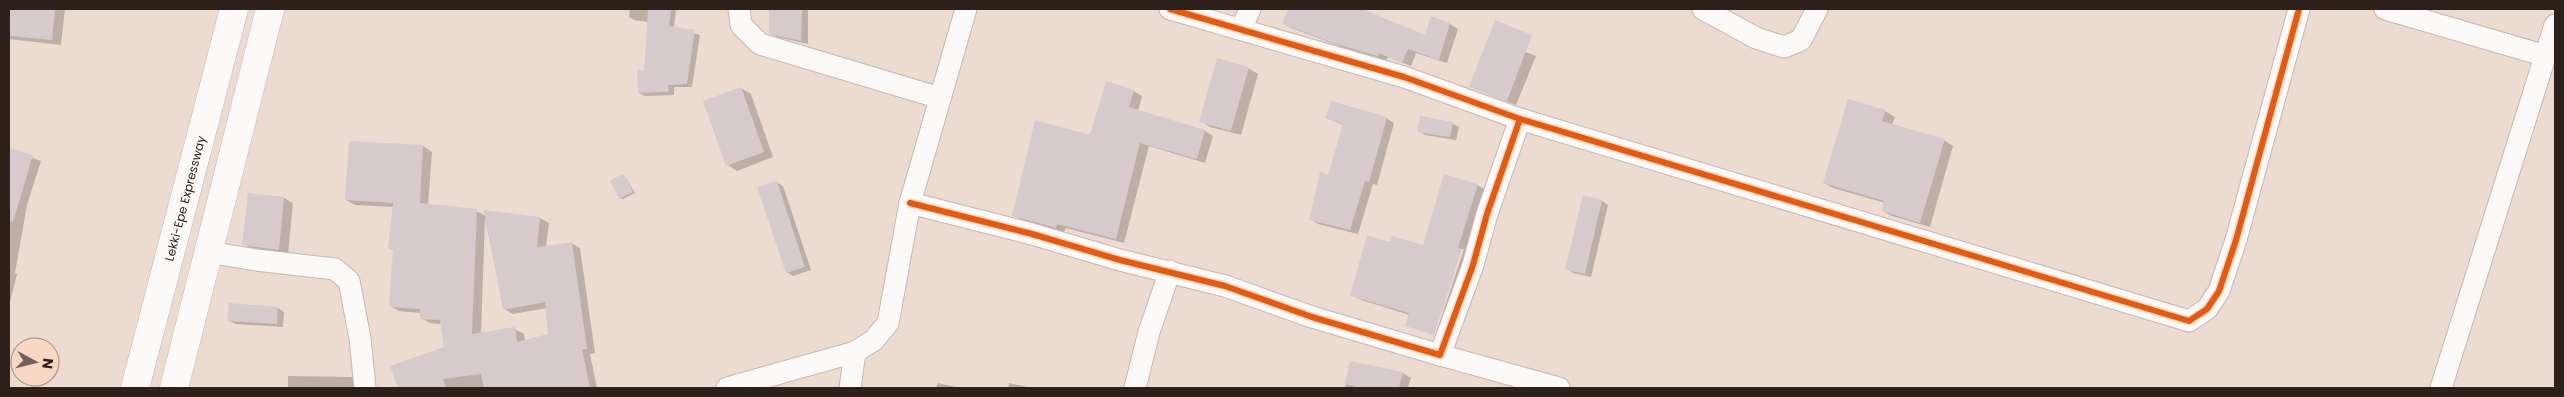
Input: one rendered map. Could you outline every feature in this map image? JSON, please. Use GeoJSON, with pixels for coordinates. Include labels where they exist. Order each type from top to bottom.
{"type":"FeatureCollection","features":[{"type":"Feature","properties":{"kind":"highway","name":"Lekki-Epe Expressway"},"geometry":{"type":"LineString","coordinates":[[135,388],[234,9]]}},
{"type":"Feature","properties":{"kind":"highway"},"geometry":{"type":"LineString","coordinates":[[174,388],[270,9]]}},
{"type":"Feature","properties":{"kind":"street"},"geometry":{"type":"LineString","coordinates":[[739,9],[742,24],[760,44],[940,98]]}},
{"type":"Feature","properties":{"kind":"street"},"geometry":{"type":"LineString","coordinates":[[727,388],[855,352],[874,340],[888,324],[910,203],[966,9]]}},
{"type":"Feature","properties":{"kind":"street"},"geometry":{"type":"LineString","coordinates":[[1170,9],[1404,77],[1520,119],[2189,321],[2207,309],[2219,291],[2236,240],[2299,9]]}},
{"type":"Feature","properties":{"kind":"street"},"geometry":{"type":"LineString","coordinates":[[1241,29],[1250,9]]}},
{"type":"Feature","properties":{"kind":"street"},"geometry":{"type":"LineString","coordinates":[[1703,9],[1756,38],[1784,46],[1801,40],[1816,9]]}},
{"type":"Feature","properties":{"kind":"street"},"geometry":{"type":"LineString","coordinates":[[2385,9],[2546,56]]}},
{"type":"Feature","properties":{"kind":"street"},"geometry":{"type":"LineString","coordinates":[[2440,388],[2555,25]]}},
{"type":"Feature","properties":{"kind":"street"},"geometry":{"type":"LineString","coordinates":[[1440,355],[1473,265],[1487,214],[1520,119]]}},
{"type":"Feature","properties":{"kind":"street"},"geometry":{"type":"LineString","coordinates":[[910,203],[1032,234],[1120,260],[1170,271],[1440,355],[1560,388]]}},
{"type":"Feature","properties":{"kind":"street"},"geometry":{"type":"LineString","coordinates":[[208,252],[256,260],[335,269],[349,281],[360,338],[365,388]]}},
{"type":"Feature","properties":{"kind":"street"},"geometry":{"type":"LineString","coordinates":[[1135,388],[1149,332],[1170,271]]}},
{"type":"Feature","properties":{"kind":"street"},"geometry":{"type":"LineString","coordinates":[[850,388],[855,352]]}},
{"type":"Feature","properties":{"kind":"building"},"geometry":{"type":"Polygon","coordinates":[[[9,9],[55,9],[52,40],[9,36],[9,9]]]}},
{"type":"Feature","properties":{"kind":"building"},"geometry":{"type":"Polygon","coordinates":[[[648,9],[671,9],[669,26],[695,30],[687,84],[668,85],[669,92],[638,93],[637,70],[644,70],[648,9]]]}},
{"type":"Feature","properties":{"kind":"building"},"geometry":{"type":"Polygon","coordinates":[[[769,9],[802,9],[801,41],[769,34],[769,9]]]}},
{"type":"Feature","properties":{"kind":"building"},"geometry":{"type":"Polygon","coordinates":[[[1288,9],[1362,9],[1425,35],[1431,16],[1450,23],[1439,60],[1408,49],[1402,63],[1379,53],[1378,56],[1333,43],[1282,24],[1288,9]]]}},
{"type":"Feature","properties":{"kind":"building"},"geometry":{"type":"Polygon","coordinates":[[[1495,20],[1532,35],[1507,101],[1469,87],[1495,20]]]}},
{"type":"Feature","properties":{"kind":"building"},"geometry":{"type":"Polygon","coordinates":[[[1217,58],[1249,67],[1231,131],[1199,122],[1217,58]]]}},
{"type":"Feature","properties":{"kind":"building"},"geometry":{"type":"Polygon","coordinates":[[[1106,81],[1134,90],[1129,107],[1205,130],[1197,159],[1140,143],[1116,239],[1057,224],[1056,228],[1012,216],[1035,120],[1090,135],[1106,81]]]}},
{"type":"Feature","properties":{"kind":"building"},"geometry":{"type":"Polygon","coordinates":[[[741,87],[764,152],[726,166],[703,101],[741,87]]]}},
{"type":"Feature","properties":{"kind":"building"},"geometry":{"type":"Polygon","coordinates":[[[1848,99],[1886,110],[1882,121],[1945,139],[1920,223],[1882,211],[1884,201],[1823,183],[1848,99]]]}},
{"type":"Feature","properties":{"kind":"building"},"geometry":{"type":"Polygon","coordinates":[[[1331,101],[1387,117],[1369,182],[1365,181],[1350,230],[1309,220],[1320,172],[1328,175],[1343,124],[1325,118],[1331,101]]]}},
{"type":"Feature","properties":{"kind":"building"},"geometry":{"type":"Polygon","coordinates":[[[1420,116],[1453,122],[1450,137],[1417,132],[1420,116]]]}},
{"type":"Feature","properties":{"kind":"building"},"geometry":{"type":"Polygon","coordinates":[[[349,141],[423,145],[420,203],[477,209],[472,334],[515,327],[517,342],[548,334],[545,302],[503,310],[484,210],[540,217],[537,247],[572,242],[587,349],[582,349],[590,388],[484,388],[481,374],[443,379],[446,388],[398,388],[390,366],[444,347],[440,320],[420,319],[420,309],[389,307],[393,249],[388,248],[393,203],[345,200],[349,141]]]}},
{"type":"Feature","properties":{"kind":"building"},"geometry":{"type":"Polygon","coordinates":[[[9,148],[33,155],[13,222],[9,221],[9,148]]]}},
{"type":"Feature","properties":{"kind":"building"},"geometry":{"type":"Polygon","coordinates":[[[624,174],[633,192],[619,199],[610,180],[624,174]]]}},
{"type":"Feature","properties":{"kind":"building"},"geometry":{"type":"Polygon","coordinates":[[[1444,174],[1478,184],[1458,248],[1462,249],[1434,335],[1405,326],[1409,313],[1350,296],[1367,235],[1390,242],[1392,236],[1423,245],[1444,174]]]}},
{"type":"Feature","properties":{"kind":"building"},"geometry":{"type":"Polygon","coordinates":[[[777,181],[805,267],[786,273],[757,187],[777,181]]]}},
{"type":"Feature","properties":{"kind":"building"},"geometry":{"type":"Polygon","coordinates":[[[248,193],[284,197],[279,250],[242,245],[248,193]]]}},
{"type":"Feature","properties":{"kind":"building"},"geometry":{"type":"Polygon","coordinates":[[[1583,195],[1602,200],[1585,274],[1565,270],[1583,195]]]}},
{"type":"Feature","properties":{"kind":"building"},"geometry":{"type":"Polygon","coordinates":[[[229,303],[278,307],[277,324],[227,321],[229,303]]]}},
{"type":"Feature","properties":{"kind":"building"},"geometry":{"type":"Polygon","coordinates":[[[1350,361],[1403,372],[1399,388],[1360,388],[1345,384],[1350,361]]]}},
{"type":"Feature","properties":{"kind":"cycle path"},"geometry":{"type":"LineString","coordinates":[[1170,9],[1404,77],[1520,119],[2189,321],[2207,309],[2219,291],[2236,240],[2299,9]]}},
{"type":"Feature","properties":{"kind":"cycle path"},"geometry":{"type":"LineString","coordinates":[[910,203],[1032,234],[1120,260],[1225,286],[1312,317],[1440,355],[1473,265],[1487,214],[1520,119]]}}]}
